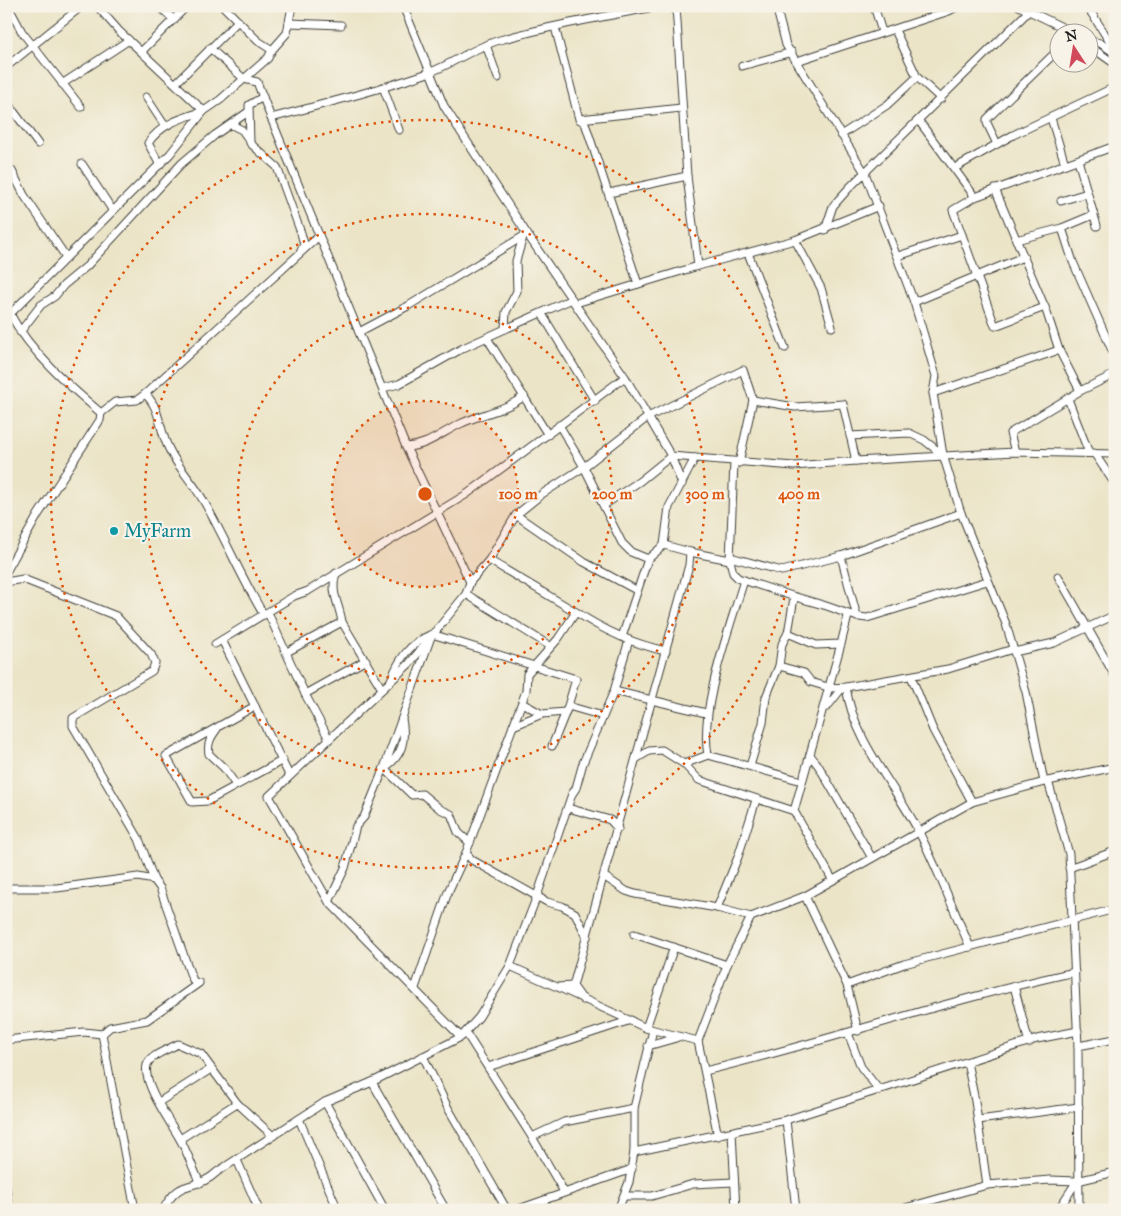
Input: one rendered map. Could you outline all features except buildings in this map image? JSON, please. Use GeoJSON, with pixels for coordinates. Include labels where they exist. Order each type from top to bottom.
{"type":"FeatureCollection","features":[{"type":"Feature","properties":{"kind":"street"},"geometry":{"type":"LineString","coordinates":[[8,6],[22,32],[81,107]]}},
{"type":"Feature","properties":{"kind":"street"},"geometry":{"type":"LineString","coordinates":[[6,67],[82,6]]}},
{"type":"Feature","properties":{"kind":"street"},"geometry":{"type":"LineString","coordinates":[[96,6],[204,111]]}},
{"type":"Feature","properties":{"kind":"street"},"geometry":{"type":"LineString","coordinates":[[159,6],[174,20]]}},
{"type":"Feature","properties":{"kind":"street"},"geometry":{"type":"LineString","coordinates":[[142,51],[188,6]]}},
{"type":"Feature","properties":{"kind":"street"},"geometry":{"type":"LineString","coordinates":[[223,6],[258,40],[272,50]]}},
{"type":"Feature","properties":{"kind":"street"},"geometry":{"type":"LineString","coordinates":[[160,165],[148,143],[165,126],[204,111],[220,100],[268,58],[272,50],[287,33],[292,6]]}},
{"type":"Feature","properties":{"kind":"street"},"geometry":{"type":"LineString","coordinates":[[403,6],[444,106],[525,235],[574,301],[625,377],[671,456],[682,484]]}},
{"type":"Feature","properties":{"kind":"street"},"geometry":{"type":"LineString","coordinates":[[271,118],[430,72],[486,45],[585,19],[660,6]]}},
{"type":"Feature","properties":{"kind":"street"},"geometry":{"type":"LineString","coordinates":[[676,6],[687,176],[698,266]]}},
{"type":"Feature","properties":{"kind":"street"},"geometry":{"type":"LineString","coordinates":[[797,6],[777,8],[786,45],[865,173],[898,256],[936,376],[946,388]]}},
{"type":"Feature","properties":{"kind":"street"},"geometry":{"type":"LineString","coordinates":[[874,6],[882,32]]}},
{"type":"Feature","properties":{"kind":"street"},"geometry":{"type":"LineString","coordinates":[[797,61],[882,32],[895,30],[958,6]]}},
{"type":"Feature","properties":{"kind":"street"},"geometry":{"type":"LineString","coordinates":[[1019,6],[1050,22]]}},
{"type":"Feature","properties":{"kind":"street"},"geometry":{"type":"LineString","coordinates":[[824,230],[833,206],[1034,6]]}},
{"type":"Feature","properties":{"kind":"street"},"geometry":{"type":"LineString","coordinates":[[1087,6],[1115,52]]}},
{"type":"Feature","properties":{"kind":"street"},"geometry":{"type":"LineString","coordinates":[[176,83],[238,21]]}},
{"type":"Feature","properties":{"kind":"street"},"geometry":{"type":"LineString","coordinates":[[289,23],[342,25]]}},
{"type":"Feature","properties":{"kind":"street"},"geometry":{"type":"LineString","coordinates":[[555,27],[579,119],[586,123],[638,284]]}},
{"type":"Feature","properties":{"kind":"street"},"geometry":{"type":"LineString","coordinates":[[895,30],[917,77],[941,99]]}},
{"type":"Feature","properties":{"kind":"street"},"geometry":{"type":"LineString","coordinates":[[62,84],[129,40]]}},
{"type":"Feature","properties":{"kind":"street"},"geometry":{"type":"LineString","coordinates":[[1098,42],[1115,52]]}},
{"type":"Feature","properties":{"kind":"street"},"geometry":{"type":"LineString","coordinates":[[486,45],[498,78]]}},
{"type":"Feature","properties":{"kind":"street"},"geometry":{"type":"LineString","coordinates":[[210,48],[244,79],[257,82],[406,447],[435,512],[470,582]]}},
{"type":"Feature","properties":{"kind":"street"},"geometry":{"type":"LineString","coordinates":[[742,66],[792,52]]}},
{"type":"Feature","properties":{"kind":"street"},"geometry":{"type":"LineString","coordinates":[[1098,52],[1115,64]]}},
{"type":"Feature","properties":{"kind":"street"},"geometry":{"type":"LineString","coordinates":[[997,144],[987,123],[987,118],[1048,60]]}},
{"type":"Feature","properties":{"kind":"street"},"geometry":{"type":"LineString","coordinates":[[841,136],[888,105],[917,77]]}},
{"type":"Feature","properties":{"kind":"street"},"geometry":{"type":"LineString","coordinates":[[383,87],[399,130]]}},
{"type":"Feature","properties":{"kind":"street"},"geometry":{"type":"LineString","coordinates":[[955,168],[997,144],[1115,87]]}},
{"type":"Feature","properties":{"kind":"street"},"geometry":{"type":"LineString","coordinates":[[146,97],[165,126]]}},
{"type":"Feature","properties":{"kind":"street"},"geometry":{"type":"LineString","coordinates":[[250,143],[248,112],[252,102],[263,97]]}},
{"type":"Feature","properties":{"kind":"street"},"geometry":{"type":"LineString","coordinates":[[6,101],[38,144]]}},
{"type":"Feature","properties":{"kind":"street"},"geometry":{"type":"LineString","coordinates":[[579,119],[682,108]]}},
{"type":"Feature","properties":{"kind":"street"},"geometry":{"type":"LineString","coordinates":[[101,412],[53,370],[8,316],[160,165],[204,111]]}},
{"type":"Feature","properties":{"kind":"street"},"geometry":{"type":"LineString","coordinates":[[20,332],[41,305],[55,296],[64,285],[87,266],[181,164],[215,135],[232,125],[248,112]]}},
{"type":"Feature","properties":{"kind":"street"},"geometry":{"type":"LineString","coordinates":[[1051,118],[1065,164]]}},
{"type":"Feature","properties":{"kind":"street"},"geometry":{"type":"LineString","coordinates":[[918,122],[955,168],[975,197]]}},
{"type":"Feature","properties":{"kind":"street"},"geometry":{"type":"LineString","coordinates":[[232,125],[242,130],[250,143],[277,167],[301,233],[304,244],[301,254]]}},
{"type":"Feature","properties":{"kind":"street"},"geometry":{"type":"LineString","coordinates":[[1045,307],[995,326],[953,210],[975,197],[1115,146]]}},
{"type":"Feature","properties":{"kind":"street"},"geometry":{"type":"LineString","coordinates":[[1078,160],[1097,226]]}},
{"type":"Feature","properties":{"kind":"street"},"geometry":{"type":"LineString","coordinates":[[82,164],[113,211]]}},
{"type":"Feature","properties":{"kind":"street"},"geometry":{"type":"LineString","coordinates":[[12,171],[24,195],[66,257]]}},
{"type":"Feature","properties":{"kind":"street"},"geometry":{"type":"LineString","coordinates":[[609,193],[687,176]]}},
{"type":"Feature","properties":{"kind":"street"},"geometry":{"type":"LineString","coordinates":[[995,190],[1045,307],[1059,350],[1080,392]]}},
{"type":"Feature","properties":{"kind":"street"},"geometry":{"type":"LineString","coordinates":[[1061,201],[1086,193]]}},
{"type":"Feature","properties":{"kind":"street"},"geometry":{"type":"LineString","coordinates":[[383,388],[399,384],[463,348],[525,319],[574,301],[795,240],[824,230],[879,206]]}},
{"type":"Feature","properties":{"kind":"street"},"geometry":{"type":"LineString","coordinates":[[1016,240],[1062,228],[1093,215]]}},
{"type":"Feature","properties":{"kind":"street"},"geometry":{"type":"LineString","coordinates":[[1062,228],[1074,262],[1115,357]]}},
{"type":"Feature","properties":{"kind":"street"},"geometry":{"type":"LineString","coordinates":[[505,329],[506,312],[517,291],[516,261],[525,235]]}},
{"type":"Feature","properties":{"kind":"street"},"geometry":{"type":"LineString","coordinates":[[359,332],[408,306],[525,235]]}},
{"type":"Feature","properties":{"kind":"street"},"geometry":{"type":"LineString","coordinates":[[898,256],[962,235]]}},
{"type":"Feature","properties":{"kind":"street"},"geometry":{"type":"LineString","coordinates":[[6,572],[38,515],[100,420],[101,412],[115,402],[137,400],[145,394],[239,310],[269,279],[301,254],[319,236]]}},
{"type":"Feature","properties":{"kind":"street"},"geometry":{"type":"LineString","coordinates":[[795,240],[821,288],[832,327]]}},
{"type":"Feature","properties":{"kind":"street"},"geometry":{"type":"LineString","coordinates":[[748,253],[785,348]]}},
{"type":"Feature","properties":{"kind":"street"},"geometry":{"type":"LineString","coordinates":[[914,302],[1024,257]]}},
{"type":"Feature","properties":{"kind":"street"},"geometry":{"type":"LineString","coordinates":[[542,314],[595,401]]}},
{"type":"Feature","properties":{"kind":"street"},"geometry":{"type":"LineString","coordinates":[[487,338],[548,435]]}},
{"type":"Feature","properties":{"kind":"street"},"geometry":{"type":"LineString","coordinates":[[933,393],[1059,350]]}},
{"type":"Feature","properties":{"kind":"street"},"geometry":{"type":"LineString","coordinates":[[564,1192],[532,1136],[488,1067],[464,1035],[329,902],[269,796],[289,775],[409,664],[466,594],[470,582],[489,560],[516,515],[542,494],[584,467],[648,417],[743,370],[753,400],[737,463],[730,559],[733,573],[744,580],[794,598],[825,605],[848,616],[857,618],[867,618],[987,581]]}},
{"type":"Feature","properties":{"kind":"street"},"geometry":{"type":"LineString","coordinates":[[1015,452],[1010,434],[1080,392],[1115,374]]}},
{"type":"Feature","properties":{"kind":"street"},"geometry":{"type":"LineString","coordinates":[[936,376],[933,393],[943,454],[961,513],[1006,624],[1026,692],[1046,781],[1069,854],[1078,1031],[1077,1181],[1079,1210]]}},
{"type":"Feature","properties":{"kind":"street"},"geometry":{"type":"LineString","coordinates":[[289,775],[255,706],[219,642],[467,494],[625,377]]}},
{"type":"Feature","properties":{"kind":"street"},"geometry":{"type":"LineString","coordinates":[[145,394],[152,400],[157,410],[163,437],[169,450],[179,468],[203,500],[249,592],[266,614],[287,652],[305,694],[329,739]]}},
{"type":"Feature","properties":{"kind":"street"},"geometry":{"type":"LineString","coordinates":[[406,447],[416,446],[432,440],[458,425],[516,403],[524,396]]}},
{"type":"Feature","properties":{"kind":"street"},"geometry":{"type":"LineString","coordinates":[[1068,399],[1092,453],[1115,484]]}},
{"type":"Feature","properties":{"kind":"street"},"geometry":{"type":"LineString","coordinates":[[753,400],[795,407],[843,404],[856,461]]}},
{"type":"Feature","properties":{"kind":"street"},"geometry":{"type":"LineString","coordinates":[[559,425],[584,467],[622,543],[631,552],[648,559]]}},
{"type":"Feature","properties":{"kind":"street"},"geometry":{"type":"LineString","coordinates":[[850,436],[909,433],[924,440],[943,454]]}},
{"type":"Feature","properties":{"kind":"street"},"geometry":{"type":"LineString","coordinates":[[604,505],[640,481],[671,456],[737,463],[794,466],[943,454],[1015,452],[1115,454]]}},
{"type":"Feature","properties":{"kind":"street"},"geometry":{"type":"LineString","coordinates":[[163,1210],[177,1189],[207,1181],[216,1172],[325,1102],[372,1082],[464,1035],[510,966],[537,896],[572,794],[576,788],[583,763],[614,691],[636,590],[648,559],[664,544],[670,507],[695,458]]}},
{"type":"Feature","properties":{"kind":"street"},"geometry":{"type":"LineString","coordinates":[[664,544],[690,552],[782,571],[842,556],[961,513]]}},
{"type":"Feature","properties":{"kind":"street"},"geometry":{"type":"LineString","coordinates":[[516,515],[584,562],[636,590]]}},
{"type":"Feature","properties":{"kind":"street"},"geometry":{"type":"LineString","coordinates":[[583,1000],[574,986],[689,565],[690,552]]}},
{"type":"Feature","properties":{"kind":"street"},"geometry":{"type":"LineString","coordinates":[[842,556],[857,618]]}},
{"type":"Feature","properties":{"kind":"street"},"geometry":{"type":"LineString","coordinates":[[489,560],[600,628],[646,646],[666,650]]}},
{"type":"Feature","properties":{"kind":"street"},"geometry":{"type":"LineString","coordinates":[[336,573],[333,584],[334,597],[340,610],[342,622],[382,689]]}},
{"type":"Feature","properties":{"kind":"street"},"geometry":{"type":"LineString","coordinates":[[1058,576],[1115,676]]}},
{"type":"Feature","properties":{"kind":"street"},"geometry":{"type":"LineString","coordinates":[[6,582],[23,579],[116,616],[151,654],[155,663],[152,671],[73,718],[73,726],[138,839],[154,880],[160,888],[191,976],[194,982],[199,983],[147,1020],[110,1027],[102,1034],[84,1032],[6,1040]]}},
{"type":"Feature","properties":{"kind":"street"},"geometry":{"type":"LineString","coordinates":[[708,755],[705,739],[706,713],[744,580]]}},
{"type":"Feature","properties":{"kind":"street"},"geometry":{"type":"LineString","coordinates":[[466,594],[550,646]]}},
{"type":"Feature","properties":{"kind":"street"},"geometry":{"type":"LineString","coordinates":[[750,766],[763,723],[766,698],[779,666],[782,644],[788,633],[794,598]]}},
{"type":"Feature","properties":{"kind":"street"},"geometry":{"type":"LineString","coordinates":[[415,988],[448,892],[470,843],[522,703],[528,674],[550,646],[558,639],[576,612]]}},
{"type":"Feature","properties":{"kind":"street"},"geometry":{"type":"LineString","coordinates":[[779,666],[804,673],[811,682],[831,688],[844,688],[948,669],[1014,650],[1054,643],[1087,626],[1115,615]]}},
{"type":"Feature","properties":{"kind":"street"},"geometry":{"type":"LineString","coordinates":[[832,879],[794,811],[831,688],[848,616]]}},
{"type":"Feature","properties":{"kind":"street"},"geometry":{"type":"LineString","coordinates":[[287,652],[342,622]]}},
{"type":"Feature","properties":{"kind":"street"},"geometry":{"type":"LineString","coordinates":[[788,633],[816,645],[841,644]]}},
{"type":"Feature","properties":{"kind":"street"},"geometry":{"type":"LineString","coordinates":[[329,902],[345,868],[356,826],[364,817],[384,768],[432,634]]}},
{"type":"Feature","properties":{"kind":"street"},"geometry":{"type":"LineString","coordinates":[[390,682],[399,659],[419,640],[432,634],[576,679],[552,746]]}},
{"type":"Feature","properties":{"kind":"street"},"geometry":{"type":"LineString","coordinates":[[305,694],[366,660]]}},
{"type":"Feature","properties":{"kind":"street"},"geometry":{"type":"LineString","coordinates":[[409,664],[419,674]]}},
{"type":"Feature","properties":{"kind":"street"},"geometry":{"type":"LineString","coordinates":[[911,676],[933,730],[972,802]]}},
{"type":"Feature","properties":{"kind":"street"},"geometry":{"type":"LineString","coordinates":[[821,719],[832,699],[844,688]]}},
{"type":"Feature","properties":{"kind":"street"},"geometry":{"type":"LineString","coordinates":[[844,688],[850,710],[871,751],[919,832],[970,947]]}},
{"type":"Feature","properties":{"kind":"street"},"geometry":{"type":"LineString","coordinates":[[614,691],[706,713]]}},
{"type":"Feature","properties":{"kind":"street"},"geometry":{"type":"LineString","coordinates":[[522,703],[542,714]]}},
{"type":"Feature","properties":{"kind":"street"},"geometry":{"type":"LineString","coordinates":[[255,706],[166,756],[192,802],[208,801],[282,760]]}},
{"type":"Feature","properties":{"kind":"street"},"geometry":{"type":"LineString","coordinates":[[513,726],[542,714],[566,709],[603,716]]}},
{"type":"Feature","properties":{"kind":"street"},"geometry":{"type":"LineString","coordinates":[[384,768],[399,754],[404,743],[402,719]]}},
{"type":"Feature","properties":{"kind":"street"},"geometry":{"type":"LineString","coordinates":[[220,726],[211,737],[208,746],[209,754],[224,768],[236,786]]}},
{"type":"Feature","properties":{"kind":"street"},"geometry":{"type":"LineString","coordinates":[[636,759],[649,751],[662,750],[684,764],[699,780],[794,811]]}},
{"type":"Feature","properties":{"kind":"street"},"geometry":{"type":"LineString","coordinates":[[684,764],[708,755],[802,781]]}},
{"type":"Feature","properties":{"kind":"street"},"geometry":{"type":"LineString","coordinates":[[810,755],[818,765],[872,858]]}},
{"type":"Feature","properties":{"kind":"street"},"geometry":{"type":"LineString","coordinates":[[605,878],[626,892],[717,908],[750,917],[805,896],[832,879],[972,802],[1046,781],[1115,767]]}},
{"type":"Feature","properties":{"kind":"street"},"geometry":{"type":"LineString","coordinates":[[384,768],[412,795],[422,794],[440,809],[451,814],[458,832],[470,843]]}},
{"type":"Feature","properties":{"kind":"street"},"geometry":{"type":"LineString","coordinates":[[717,908],[738,857],[756,800]]}},
{"type":"Feature","properties":{"kind":"street"},"geometry":{"type":"LineString","coordinates":[[568,808],[610,820],[618,829]]}},
{"type":"Feature","properties":{"kind":"street"},"geometry":{"type":"LineString","coordinates":[[610,820],[620,817]]}},
{"type":"Feature","properties":{"kind":"street"},"geometry":{"type":"LineString","coordinates":[[1069,868],[1115,851]]}},
{"type":"Feature","properties":{"kind":"street"},"geometry":{"type":"LineString","coordinates":[[466,853],[472,860],[537,896],[575,913],[588,937]]}},
{"type":"Feature","properties":{"kind":"street"},"geometry":{"type":"LineString","coordinates":[[6,888],[57,888],[138,877],[154,880]]}},
{"type":"Feature","properties":{"kind":"street"},"geometry":{"type":"LineString","coordinates":[[805,896],[847,985],[858,1030]]}},
{"type":"Feature","properties":{"kind":"street"},"geometry":{"type":"LineString","coordinates":[[847,985],[904,964],[1115,910]]}},
{"type":"Feature","properties":{"kind":"street"},"geometry":{"type":"LineString","coordinates":[[718,1136],[698,1041],[727,965],[750,917]]}},
{"type":"Feature","properties":{"kind":"street"},"geometry":{"type":"LineString","coordinates":[[634,934],[727,965]]}},
{"type":"Feature","properties":{"kind":"street"},"geometry":{"type":"LineString","coordinates":[[618,1210],[625,1196],[632,1169],[634,1108],[639,1094],[648,1046],[649,1029],[674,946]]}},
{"type":"Feature","properties":{"kind":"street"},"geometry":{"type":"LineString","coordinates":[[510,966],[649,1029],[698,1041]]}},
{"type":"Feature","properties":{"kind":"street"},"geometry":{"type":"LineString","coordinates":[[704,1071],[848,1033],[934,1007],[1075,972]]}},
{"type":"Feature","properties":{"kind":"street"},"geometry":{"type":"LineString","coordinates":[[557,987],[574,986]]}},
{"type":"Feature","properties":{"kind":"street"},"geometry":{"type":"LineString","coordinates":[[1014,986],[1029,1042]]}},
{"type":"Feature","properties":{"kind":"street"},"geometry":{"type":"LineString","coordinates":[[488,1067],[631,1020]]}},
{"type":"Feature","properties":{"kind":"street"},"geometry":{"type":"LineString","coordinates":[[634,1152],[718,1136],[786,1120],[1029,1042],[1078,1031]]}},
{"type":"Feature","properties":{"kind":"street"},"geometry":{"type":"LineString","coordinates":[[848,1033],[861,1067],[879,1090]]}},
{"type":"Feature","properties":{"kind":"street"},"geometry":{"type":"LineString","coordinates":[[102,1034],[135,1210]]}},
{"type":"Feature","properties":{"kind":"street"},"geometry":{"type":"LineString","coordinates":[[648,1046],[678,1037]]}},
{"type":"Feature","properties":{"kind":"street"},"geometry":{"type":"LineString","coordinates":[[1078,1046],[1115,1039]]}},
{"type":"Feature","properties":{"kind":"street"},"geometry":{"type":"LineString","coordinates":[[200,1183],[180,1139],[170,1125],[146,1074],[147,1063],[153,1057],[178,1044],[201,1054],[237,1103],[273,1136]]}},
{"type":"Feature","properties":{"kind":"street"},"geometry":{"type":"LineString","coordinates":[[423,1056],[448,1108],[507,1210]]}},
{"type":"Feature","properties":{"kind":"street"},"geometry":{"type":"LineString","coordinates":[[967,1062],[978,1120],[987,1185]]}},
{"type":"Feature","properties":{"kind":"street"},"geometry":{"type":"LineString","coordinates":[[159,1102],[211,1068]]}},
{"type":"Feature","properties":{"kind":"street"},"geometry":{"type":"LineString","coordinates":[[372,1082],[446,1210]]}},
{"type":"Feature","properties":{"kind":"street"},"geometry":{"type":"LineString","coordinates":[[325,1102],[385,1210]]}},
{"type":"Feature","properties":{"kind":"street"},"geometry":{"type":"LineString","coordinates":[[180,1139],[237,1103]]}},
{"type":"Feature","properties":{"kind":"street"},"geometry":{"type":"LineString","coordinates":[[978,1120],[1079,1106]]}},
{"type":"Feature","properties":{"kind":"street"},"geometry":{"type":"LineString","coordinates":[[532,1136],[564,1122],[634,1108]]}},
{"type":"Feature","properties":{"kind":"street"},"geometry":{"type":"LineString","coordinates":[[299,1119],[338,1210]]}},
{"type":"Feature","properties":{"kind":"street"},"geometry":{"type":"LineString","coordinates":[[786,1120],[796,1210]]}},
{"type":"Feature","properties":{"kind":"street"},"geometry":{"type":"LineString","coordinates":[[732,1132],[736,1210]]}},
{"type":"Feature","properties":{"kind":"street"},"geometry":{"type":"LineString","coordinates":[[237,1160],[258,1210]]}},
{"type":"Feature","properties":{"kind":"street"},"geometry":{"type":"LineString","coordinates":[[516,1210],[632,1169]]}},
{"type":"Feature","properties":{"kind":"street"},"geometry":{"type":"LineString","coordinates":[[898,1210],[987,1185],[1050,1180],[1077,1181],[1115,1172]]}},
{"type":"Feature","properties":{"kind":"street"},"geometry":{"type":"LineString","coordinates":[[1058,1210],[1077,1181]]}},
{"type":"Feature","properties":{"kind":"street"},"geometry":{"type":"LineString","coordinates":[[625,1196],[652,1196],[693,1184],[734,1182]]}},
{"type":"Feature","properties":{"kind":"street"},"geometry":{"type":"LineString","coordinates":[[6,1186],[10,1210]]}},
{"type":"Feature","properties":{"kind":"place","name":"MyFarm"},"geometry":{"type":"Point","coordinates":[114,531]}}]}
